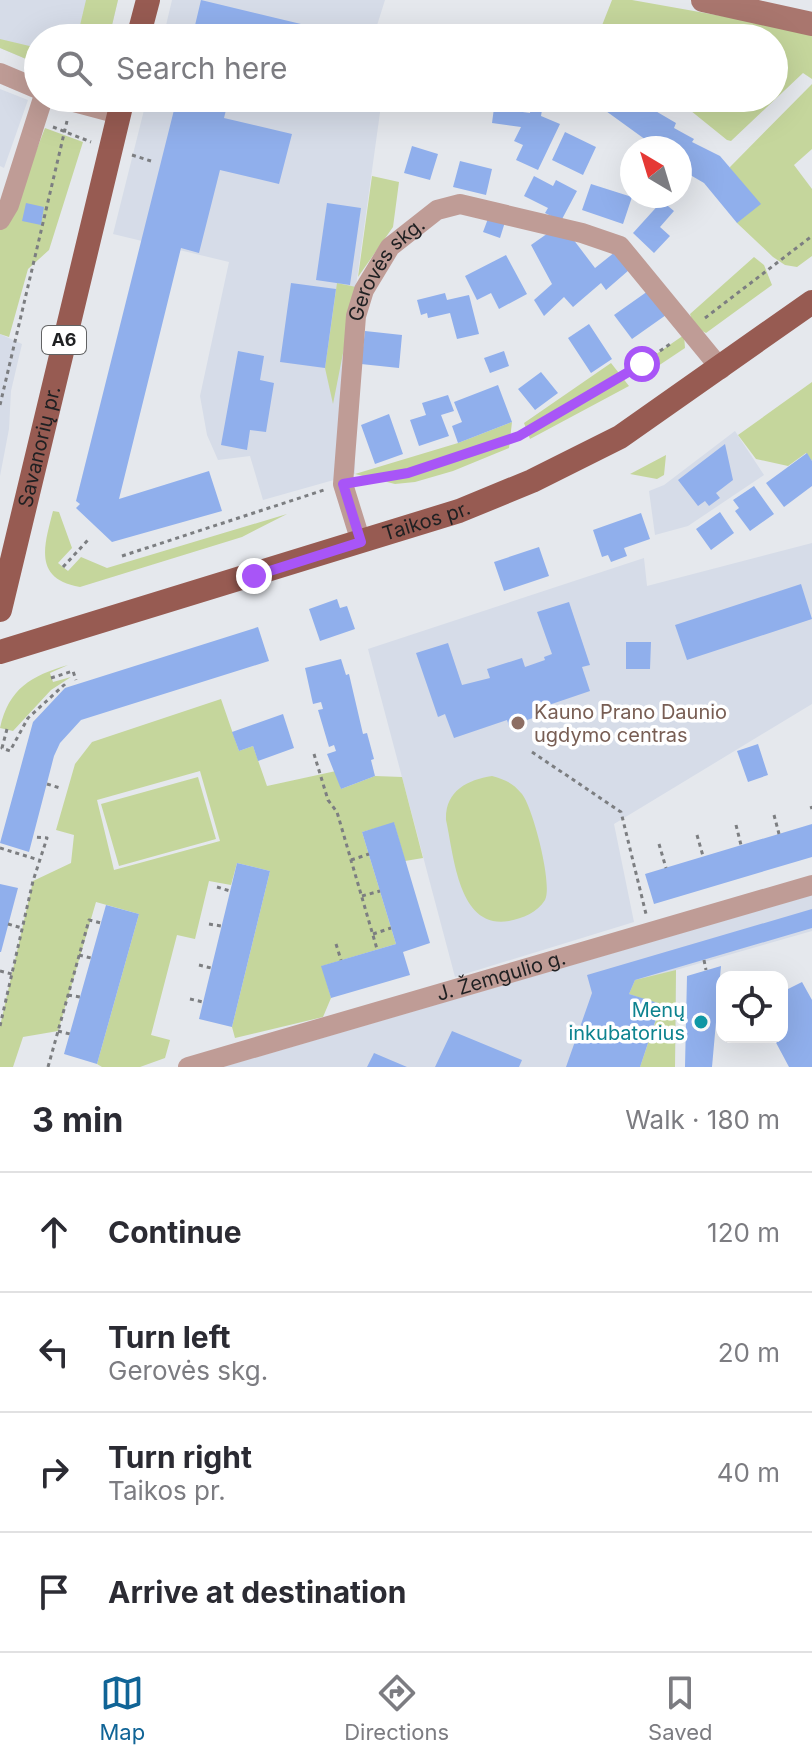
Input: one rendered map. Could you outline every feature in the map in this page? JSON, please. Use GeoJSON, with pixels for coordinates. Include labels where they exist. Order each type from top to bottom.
{"type":"FeatureCollection","features":[{"type":"Feature","properties":{"kind":"main road"},"geometry":{"type":"LineString","coordinates":[[142,24],[148,0]]}},
{"type":"Feature","properties":{"kind":"main road","name":"Savanorių pr."},"geometry":{"type":"LineString","coordinates":[[0,610],[120,112]]}},
{"type":"Feature","properties":{"kind":"main road","name":"Taikos pr."},"geometry":{"type":"LineString","coordinates":[[0,652],[459,511],[555,470],[620,437],[721,369],[812,302]]}},
{"type":"Feature","properties":{"kind":"street"},"geometry":{"type":"LineString","coordinates":[[703,0],[812,24]]}},
{"type":"Feature","properties":{"kind":"street"},"geometry":{"type":"LineString","coordinates":[[0,73],[24,83]]}},
{"type":"Feature","properties":{"kind":"street"},"geometry":{"type":"LineString","coordinates":[[0,220],[9,205],[39,112]]}},
{"type":"Feature","properties":{"kind":"street","name":"Gerovės skg."},"geometry":{"type":"LineString","coordinates":[[361,542],[343,484],[356,316],[364,290],[390,247],[437,210],[460,204],[582,233],[620,246],[721,369]]}},
{"type":"Feature","properties":{"kind":"street","name":"J. Žemgulio g."},"geometry":{"type":"LineString","coordinates":[[188,1067],[812,885]]}},
{"type":"Feature","properties":{"kind":"path"},"geometry":{"type":"LineString","coordinates":[[0,405],[65,133]]}},
{"type":"Feature","properties":{"kind":"path"},"geometry":{"type":"LineString","coordinates":[[122,556],[343,484],[408,473],[519,436],[591,392],[619,380],[691,330],[753,278],[812,236]]}},
{"type":"Feature","properties":{"kind":"path"},"geometry":{"type":"LineString","coordinates":[[63,567],[88,540]]}},
{"type":"Feature","properties":{"kind":"path"},"geometry":{"type":"LineString","coordinates":[[51,678],[73,671],[76,680]]}},
{"type":"Feature","properties":{"kind":"path"},"geometry":{"type":"LineString","coordinates":[[7,729],[2,748],[10,751],[28,718],[64,685],[65,688]]}},
{"type":"Feature","properties":{"kind":"path"},"geometry":{"type":"LineString","coordinates":[[28,718],[33,722]]}},
{"type":"Feature","properties":{"kind":"path"},"geometry":{"type":"LineString","coordinates":[[532,752],[621,812],[651,931]]}},
{"type":"Feature","properties":{"kind":"path"},"geometry":{"type":"LineString","coordinates":[[314,754],[351,860],[377,949]]}},
{"type":"Feature","properties":{"kind":"path"},"geometry":{"type":"LineString","coordinates":[[47,784],[60,788]]}},
{"type":"Feature","properties":{"kind":"path"},"geometry":{"type":"LineString","coordinates":[[774,815],[779,834]]}},
{"type":"Feature","properties":{"kind":"path"},"geometry":{"type":"LineString","coordinates":[[736,825],[741,845]]}},
{"type":"Feature","properties":{"kind":"path"},"geometry":{"type":"LineString","coordinates":[[697,835],[703,856]]}},
{"type":"Feature","properties":{"kind":"path"},"geometry":{"type":"LineString","coordinates":[[0,1026],[22,928],[47,838],[33,837]]}},
{"type":"Feature","properties":{"kind":"path"},"geometry":{"type":"LineString","coordinates":[[659,844],[666,868]]}},
{"type":"Feature","properties":{"kind":"path"},"geometry":{"type":"LineString","coordinates":[[0,848],[40,860]]}},
{"type":"Feature","properties":{"kind":"path"},"geometry":{"type":"LineString","coordinates":[[351,860],[369,854]]}},
{"type":"Feature","properties":{"kind":"path"},"geometry":{"type":"LineString","coordinates":[[217,887],[230,891]]}},
{"type":"Feature","properties":{"kind":"path"},"geometry":{"type":"LineString","coordinates":[[362,896],[380,891]]}},
{"type":"Feature","properties":{"kind":"path"},"geometry":{"type":"LineString","coordinates":[[48,1067],[89,920],[101,923]]}},
{"type":"Feature","properties":{"kind":"path"},"geometry":{"type":"LineString","coordinates":[[8,924],[22,928]]}},
{"type":"Feature","properties":{"kind":"path"},"geometry":{"type":"LineString","coordinates":[[209,924],[221,926]]}},
{"type":"Feature","properties":{"kind":"path"},"geometry":{"type":"LineString","coordinates":[[373,934],[391,928]]}},
{"type":"Feature","properties":{"kind":"path"},"geometry":{"type":"LineString","coordinates":[[336,944],[341,960]]}},
{"type":"Feature","properties":{"kind":"path"},"geometry":{"type":"LineString","coordinates":[[79,955],[91,958]]}},
{"type":"Feature","properties":{"kind":"path"},"geometry":{"type":"LineString","coordinates":[[704,960],[706,970]]}},
{"type":"Feature","properties":{"kind":"path"},"geometry":{"type":"LineString","coordinates":[[199,965],[211,968]]}},
{"type":"Feature","properties":{"kind":"path"},"geometry":{"type":"LineString","coordinates":[[0,971],[12,974]]}},
{"type":"Feature","properties":{"kind":"path"},"geometry":{"type":"LineString","coordinates":[[68,995],[80,997]]}},
{"type":"Feature","properties":{"kind":"path"},"geometry":{"type":"LineString","coordinates":[[190,999],[203,1002]]}},
{"type":"Feature","properties":{"kind":"path"},"geometry":{"type":"LineString","coordinates":[[58,1031],[70,1034]]}},
{"type":"Feature","properties":{"kind":"shaded area"},"geometry":{"type":"Polygon","coordinates":[[[0,0],[118,0],[112,24],[24,24],[24,58],[0,48],[0,0]]]}},
{"type":"Feature","properties":{"kind":"shaded area"},"geometry":{"type":"Polygon","coordinates":[[[172,0],[385,0],[377,24],[166,24],[172,0]]]}},
{"type":"Feature","properties":{"kind":"shaded area"},"geometry":{"type":"Polygon","coordinates":[[[0,89],[24,98],[24,111],[4,168],[0,166],[0,89]]]}},
{"type":"Feature","properties":{"kind":"shaded area"},"geometry":{"type":"Polygon","coordinates":[[[144,112],[380,112],[356,286],[355,474],[263,500],[250,456],[218,460],[207,435],[200,396],[229,262],[113,234],[144,112]]]}},
{"type":"Feature","properties":{"kind":"shaded area"},"geometry":{"type":"Polygon","coordinates":[[[0,334],[22,344],[11,391],[9,429],[0,476],[0,334]]]}},
{"type":"Feature","properties":{"kind":"shaded area"},"geometry":{"type":"Polygon","coordinates":[[[735,431],[764,475],[688,526],[655,535],[649,491],[664,485],[735,431]]]}},
{"type":"Feature","properties":{"kind":"shaded area","name":"Kauno Prano Daunio ugdymo centras"},"geometry":{"type":"Polygon","coordinates":[[[812,543],[812,704],[614,824],[634,922],[455,977],[368,649],[644,558],[647,586],[812,543]]]}},
{"type":"Feature","properties":{"kind":"shaded area"},"geometry":{"type":"Polygon","coordinates":[[[812,895],[812,931],[676,970],[675,1067],[223,1067],[812,895]]]}},
{"type":"Feature","properties":{"kind":"green space"},"geometry":{"type":"Polygon","coordinates":[[[86,0],[118,0],[112,24],[80,24],[86,0]]]}},
{"type":"Feature","properties":{"kind":"green space"},"geometry":{"type":"Polygon","coordinates":[[[612,0],[632,0],[767,24],[603,24],[612,0]]]}},
{"type":"Feature","properties":{"kind":"green space"},"geometry":{"type":"Polygon","coordinates":[[[788,28],[812,36],[812,79],[803,73],[788,87],[788,28]]]}},
{"type":"Feature","properties":{"kind":"green space"},"geometry":{"type":"Polygon","coordinates":[[[0,39],[24,45],[24,58],[0,48],[0,39]]]}},
{"type":"Feature","properties":{"kind":"green space"},"geometry":{"type":"Polygon","coordinates":[[[812,84],[812,149],[794,165],[812,189],[812,256],[797,267],[785,265],[773,257],[737,223],[730,167],[784,112],[788,112],[788,108],[812,84]]]}},
{"type":"Feature","properties":{"kind":"green space"},"geometry":{"type":"Polygon","coordinates":[[[692,112],[762,112],[731,141],[692,112]]]}},
{"type":"Feature","properties":{"kind":"green space"},"geometry":{"type":"Polygon","coordinates":[[[45,128],[83,142],[49,250],[28,269],[9,337],[0,334],[0,230],[8,223],[45,128]]]}},
{"type":"Feature","properties":{"kind":"green space"},"geometry":{"type":"Polygon","coordinates":[[[372,176],[399,182],[393,227],[358,277],[372,176]]]}},
{"type":"Feature","properties":{"kind":"green space"},"geometry":{"type":"Polygon","coordinates":[[[754,257],[764,265],[772,285],[706,333],[694,327],[690,314],[754,257]]]}},
{"type":"Feature","properties":{"kind":"green space"},"geometry":{"type":"Polygon","coordinates":[[[337,283],[356,287],[333,404],[325,368],[337,283]]]}},
{"type":"Feature","properties":{"kind":"green space"},"geometry":{"type":"Polygon","coordinates":[[[684,335],[685,348],[655,368],[646,361],[684,335]]]}},
{"type":"Feature","properties":{"kind":"green space"},"geometry":{"type":"Polygon","coordinates":[[[611,363],[629,386],[530,439],[524,423],[611,363]]]}},
{"type":"Feature","properties":{"kind":"green space"},"geometry":{"type":"Polygon","coordinates":[[[812,382],[812,461],[806,453],[788,466],[756,459],[738,435],[812,382]]]}},
{"type":"Feature","properties":{"kind":"green space"},"geometry":{"type":"Polygon","coordinates":[[[512,422],[509,448],[453,471],[415,482],[395,484],[355,474],[458,443],[512,422]]]}},
{"type":"Feature","properties":{"kind":"green space"},"geometry":{"type":"Polygon","coordinates":[[[666,455],[664,475],[657,479],[630,474],[666,455]]]}},
{"type":"Feature","properties":{"kind":"green space"},"geometry":{"type":"Polygon","coordinates":[[[53,511],[59,512],[72,548],[58,563],[68,571],[81,557],[107,568],[287,514],[242,537],[80,587],[65,583],[48,569],[45,548],[53,511]]]}},
{"type":"Feature","properties":{"kind":"green space"},"geometry":{"type":"Polygon","coordinates":[[[68,665],[50,673],[53,682],[71,677],[51,690],[13,731],[0,728],[16,693],[33,679],[68,665]]]}},
{"type":"Feature","properties":{"kind":"green space"},"geometry":{"type":"Polygon","coordinates":[[[221,699],[239,751],[253,746],[267,786],[336,771],[341,789],[375,776],[402,777],[423,858],[405,861],[394,823],[362,832],[396,944],[322,966],[331,998],[323,1017],[235,1038],[232,1027],[270,871],[237,863],[231,885],[209,881],[195,939],[177,935],[151,1035],[170,1040],[165,1058],[140,1067],[102,1067],[97,1064],[139,914],[96,902],[58,1031],[23,1037],[13,1067],[0,1067],[0,1026],[33,881],[71,863],[74,835],[56,830],[75,764],[92,742],[221,699]],[[200,771],[97,800],[114,870],[220,841],[200,771]]]}},
{"type":"Feature","properties":{"kind":"green space"},"geometry":{"type":"Polygon","coordinates":[[[492,776],[512,785],[522,794],[541,847],[546,879],[547,892],[542,905],[529,914],[509,921],[492,921],[479,914],[469,902],[456,870],[446,820],[449,801],[459,789],[474,780],[492,776]]]}},
{"type":"Feature","properties":{"kind":"green space"},"geometry":{"type":"Polygon","coordinates":[[[198,777],[216,839],[119,866],[101,804],[198,777]]]}},
{"type":"Feature","properties":{"kind":"green space"},"geometry":{"type":"Polygon","coordinates":[[[676,970],[675,1067],[640,1067],[661,1005],[629,994],[635,980],[676,970]]]}},
{"type":"Feature","properties":{"kind":"building"},"geometry":{"type":"Polygon","coordinates":[[[201,0],[301,24],[195,24],[201,0]]]}},
{"type":"Feature","properties":{"kind":"building"},"geometry":{"type":"Polygon","coordinates":[[[173,112],[226,112],[224,118],[292,134],[279,184],[220,170],[199,253],[181,248],[119,499],[209,471],[222,511],[112,542],[76,508],[80,504],[76,501],[173,112]]]}},
{"type":"Feature","properties":{"kind":"building"},"geometry":{"type":"Polygon","coordinates":[[[493,112],[542,112],[541,116],[560,124],[538,170],[516,160],[523,145],[514,141],[521,127],[492,123],[493,112]]]}},
{"type":"Feature","properties":{"kind":"building"},"geometry":{"type":"Polygon","coordinates":[[[607,112],[657,112],[676,123],[674,128],[689,136],[640,136],[607,112]]]}},
{"type":"Feature","properties":{"kind":"building"},"geometry":{"type":"Polygon","coordinates":[[[565,132],[596,147],[583,175],[552,160],[565,132]]]}},
{"type":"Feature","properties":{"kind":"building"},"geometry":{"type":"Polygon","coordinates":[[[692,142],[720,156],[761,204],[737,223],[704,183],[692,176],[692,142]]]}},
{"type":"Feature","properties":{"kind":"building"},"geometry":{"type":"Polygon","coordinates":[[[412,146],[438,154],[430,180],[404,173],[412,146]]]}},
{"type":"Feature","properties":{"kind":"building"},"geometry":{"type":"Polygon","coordinates":[[[460,161],[492,169],[486,195],[453,187],[460,161]]]}},
{"type":"Feature","properties":{"kind":"building"},"geometry":{"type":"Polygon","coordinates":[[[534,176],[553,186],[556,180],[577,191],[561,221],[545,213],[548,208],[524,196],[534,176]]]}},
{"type":"Feature","properties":{"kind":"building"},"geometry":{"type":"Polygon","coordinates":[[[591,184],[620,193],[620,208],[628,208],[623,224],[582,210],[591,184]]]}},
{"type":"Feature","properties":{"kind":"building"},"geometry":{"type":"Polygon","coordinates":[[[26,203],[44,207],[41,225],[22,221],[26,203]]]}},
{"type":"Feature","properties":{"kind":"building"},"geometry":{"type":"Polygon","coordinates":[[[327,203],[361,208],[350,285],[316,280],[327,203]]]}},
{"type":"Feature","properties":{"kind":"building"},"geometry":{"type":"Polygon","coordinates":[[[656,208],[674,211],[660,227],[670,236],[654,253],[633,233],[656,208]]]}},
{"type":"Feature","properties":{"kind":"building"},"geometry":{"type":"Polygon","coordinates":[[[489,216],[505,222],[500,238],[483,232],[489,216]]]}},
{"type":"Feature","properties":{"kind":"building"},"geometry":{"type":"Polygon","coordinates":[[[551,231],[573,239],[595,268],[615,252],[629,270],[606,290],[601,283],[573,307],[564,297],[544,316],[534,300],[552,284],[531,245],[551,231]]]}},
{"type":"Feature","properties":{"kind":"building"},"geometry":{"type":"Polygon","coordinates":[[[506,255],[527,294],[499,309],[491,293],[477,300],[465,276],[506,255]]]}},
{"type":"Feature","properties":{"kind":"building"},"geometry":{"type":"Polygon","coordinates":[[[291,283],[336,289],[325,368],[280,362],[291,283]]]}},
{"type":"Feature","properties":{"kind":"building"},"geometry":{"type":"Polygon","coordinates":[[[648,291],[666,315],[632,339],[614,315],[648,291]]]}},
{"type":"Feature","properties":{"kind":"building"},"geometry":{"type":"Polygon","coordinates":[[[445,293],[447,300],[469,295],[479,334],[457,339],[450,313],[428,318],[427,313],[421,315],[417,300],[445,293]]]}},
{"type":"Feature","properties":{"kind":"building"},"geometry":{"type":"Polygon","coordinates":[[[589,324],[612,359],[591,373],[568,338],[589,324]]]}},
{"type":"Feature","properties":{"kind":"building"},"geometry":{"type":"Polygon","coordinates":[[[365,331],[402,335],[399,368],[361,364],[365,331]]]}},
{"type":"Feature","properties":{"kind":"building"},"geometry":{"type":"Polygon","coordinates":[[[238,351],[264,356],[260,380],[274,383],[266,432],[250,430],[247,450],[221,445],[238,351]]]}},
{"type":"Feature","properties":{"kind":"building"},"geometry":{"type":"Polygon","coordinates":[[[504,351],[509,366],[490,373],[484,358],[504,351]]]}},
{"type":"Feature","properties":{"kind":"building"},"geometry":{"type":"Polygon","coordinates":[[[541,372],[558,393],[535,410],[518,389],[541,372]]]}},
{"type":"Feature","properties":{"kind":"building"},"geometry":{"type":"Polygon","coordinates":[[[498,385],[512,422],[458,443],[452,426],[462,422],[454,402],[498,385]]]}},
{"type":"Feature","properties":{"kind":"building"},"geometry":{"type":"Polygon","coordinates":[[[448,395],[454,411],[441,415],[449,436],[419,446],[410,420],[426,415],[422,403],[448,395]]]}},
{"type":"Feature","properties":{"kind":"building"},"geometry":{"type":"Polygon","coordinates":[[[389,414],[403,454],[375,464],[361,425],[389,414]]]}},
{"type":"Feature","properties":{"kind":"building"},"geometry":{"type":"Polygon","coordinates":[[[725,444],[733,480],[716,493],[720,498],[709,506],[705,501],[698,506],[678,480],[725,444]]]}},
{"type":"Feature","properties":{"kind":"building"},"geometry":{"type":"Polygon","coordinates":[[[807,453],[812,461],[812,486],[784,507],[766,483],[807,453]]]}},
{"type":"Feature","properties":{"kind":"building"},"geometry":{"type":"Polygon","coordinates":[[[754,486],[774,514],[750,531],[735,511],[739,508],[733,500],[754,486]]]}},
{"type":"Feature","properties":{"kind":"building"},"geometry":{"type":"Polygon","coordinates":[[[720,512],[734,533],[711,550],[696,529],[720,512]]]}},
{"type":"Feature","properties":{"kind":"building"},"geometry":{"type":"Polygon","coordinates":[[[641,513],[650,539],[624,548],[627,556],[611,562],[608,555],[602,557],[593,530],[641,513]]]}},
{"type":"Feature","properties":{"kind":"building"},"geometry":{"type":"Polygon","coordinates":[[[539,547],[549,576],[504,591],[494,562],[539,547]]]}},
{"type":"Feature","properties":{"kind":"building"},"geometry":{"type":"Polygon","coordinates":[[[801,584],[812,619],[687,660],[675,625],[801,584]]]}},
{"type":"Feature","properties":{"kind":"building"},"geometry":{"type":"Polygon","coordinates":[[[337,599],[340,608],[347,606],[355,629],[320,641],[309,609],[337,599]]]}},
{"type":"Feature","properties":{"kind":"building"},"geometry":{"type":"Polygon","coordinates":[[[569,602],[590,665],[582,667],[590,691],[537,709],[539,716],[509,726],[507,720],[454,738],[445,714],[438,717],[416,653],[448,643],[462,685],[490,678],[487,669],[522,658],[525,667],[552,654],[537,612],[569,602]]]}},
{"type":"Feature","properties":{"kind":"building"},"geometry":{"type":"Polygon","coordinates":[[[258,627],[269,661],[81,720],[60,743],[54,756],[29,852],[0,843],[33,722],[65,688],[258,627]]]}},
{"type":"Feature","properties":{"kind":"building"},"geometry":{"type":"Polygon","coordinates":[[[626,642],[651,642],[650,669],[626,669],[626,642]]]}},
{"type":"Feature","properties":{"kind":"building"},"geometry":{"type":"Polygon","coordinates":[[[341,659],[346,675],[349,674],[363,734],[367,733],[375,776],[341,789],[327,754],[336,751],[334,745],[329,747],[318,710],[323,709],[321,702],[313,704],[305,668],[341,659]]]}},
{"type":"Feature","properties":{"kind":"building"},"geometry":{"type":"Polygon","coordinates":[[[283,714],[294,748],[258,761],[253,746],[239,751],[232,732],[283,714]]]}},
{"type":"Feature","properties":{"kind":"building"},"geometry":{"type":"Polygon","coordinates":[[[758,744],[768,775],[748,782],[737,751],[758,744]]]}},
{"type":"Feature","properties":{"kind":"building"},"geometry":{"type":"Polygon","coordinates":[[[394,822],[430,943],[403,952],[410,975],[331,998],[321,966],[396,944],[362,832],[394,822]]]}},
{"type":"Feature","properties":{"kind":"building"},"geometry":{"type":"Polygon","coordinates":[[[812,824],[812,857],[654,904],[645,874],[812,824]]]}},
{"type":"Feature","properties":{"kind":"building"},"geometry":{"type":"Polygon","coordinates":[[[237,863],[270,871],[232,1027],[199,1019],[237,863]]]}},
{"type":"Feature","properties":{"kind":"building"},"geometry":{"type":"Polygon","coordinates":[[[0,884],[18,888],[1,952],[0,952],[0,884]]]}},
{"type":"Feature","properties":{"kind":"building"},"geometry":{"type":"Polygon","coordinates":[[[106,905],[139,914],[97,1064],[64,1054],[106,905]]]}},
{"type":"Feature","properties":{"kind":"building"},"geometry":{"type":"Polygon","coordinates":[[[812,909],[812,928],[635,980],[629,994],[661,1004],[640,1067],[566,1067],[592,993],[587,975],[812,909]]]}},
{"type":"Feature","properties":{"kind":"building","name":"Menų inkubatorius"},"geometry":{"type":"Polygon","coordinates":[[[721,966],[721,971],[716,971],[712,1067],[685,1067],[687,976],[721,966]]]}},
{"type":"Feature","properties":{"kind":"building"},"geometry":{"type":"Polygon","coordinates":[[[802,982],[812,1000],[812,1067],[789,1067],[776,1043],[788,1043],[788,989],[802,982]]]}},
{"type":"Feature","properties":{"kind":"building"},"geometry":{"type":"Polygon","coordinates":[[[452,1031],[522,1060],[519,1067],[435,1067],[452,1031]]]}},
{"type":"Feature","properties":{"kind":"building"},"geometry":{"type":"Polygon","coordinates":[[[374,1053],[407,1067],[367,1067],[374,1053]]]}},
{"type":"Feature","properties":{"kind":"place","name":"Kauno Prano Daunio ugdymo centras"},"geometry":{"type":"Point","coordinates":[518,723]}},
{"type":"Feature","properties":{"kind":"place","name":"Menų inkubatorius"},"geometry":{"type":"Point","coordinates":[701,1022]}},
{"type":"Feature","properties":{"kind":"route"},"geometry":{"type":"LineString","coordinates":[[254,576],[361,542],[343,484],[408,473],[519,436],[642,364]]}}]}
